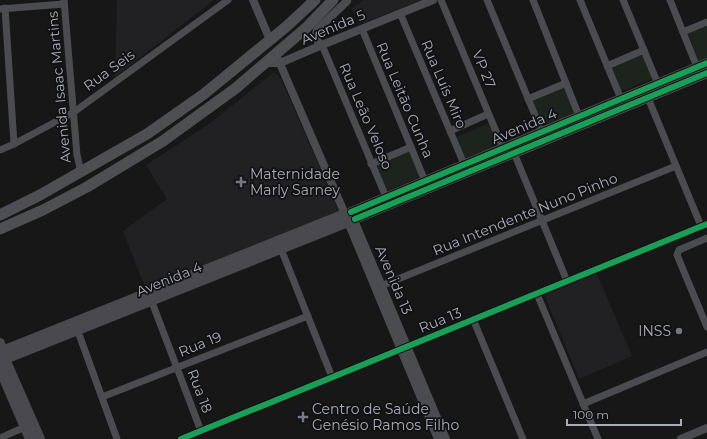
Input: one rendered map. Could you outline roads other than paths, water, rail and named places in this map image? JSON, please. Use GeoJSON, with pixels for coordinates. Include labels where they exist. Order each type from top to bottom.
{"type":"FeatureCollection","features":[{"type":"Feature","properties":{"kind":"main road"},"geometry":{"type":"LineString","coordinates":[[0,215],[23,204],[147,134],[204,94],[270,40],[315,0]]}},
{"type":"Feature","properties":{"kind":"main road"},"geometry":{"type":"LineString","coordinates":[[0,229],[43,210],[80,191],[163,141],[236,88],[264,63],[278,58],[333,0]]}},
{"type":"Feature","properties":{"kind":"main road","name":"Avenida 4"},"geometry":{"type":"LineString","coordinates":[[2,353],[173,288],[349,218],[446,177],[514,153],[542,132],[579,116],[604,111],[648,98],[702,65]]}},
{"type":"Feature","properties":{"kind":"main road","name":"Avenida 4"},"geometry":{"type":"LineString","coordinates":[[173,288],[281,249],[349,218],[386,197],[425,181],[446,177],[464,164],[502,148],[527,143],[604,111],[621,99],[658,84],[707,74]]}},
{"type":"Feature","properties":{"kind":"main road"},"geometry":{"type":"LineString","coordinates":[[2,353],[40,439]]}},
{"type":"Feature","properties":{"kind":"main road"},"geometry":{"type":"LineString","coordinates":[[0,369],[30,439]]}},
{"type":"Feature","properties":{"kind":"street","name":"Rua Seis"},"geometry":{"type":"LineString","coordinates":[[0,150],[74,112],[228,0]]}},
{"type":"Feature","properties":{"kind":"street"},"geometry":{"type":"LineString","coordinates":[[253,0],[270,40]]}},
{"type":"Feature","properties":{"kind":"street"},"geometry":{"type":"LineString","coordinates":[[322,45],[318,42],[315,36],[317,30],[348,0]]}},
{"type":"Feature","properties":{"kind":"street","name":"Avenida 5"},"geometry":{"type":"LineString","coordinates":[[278,58],[322,45],[433,0]]}},
{"type":"Feature","properties":{"kind":"street","name":"VP 27"},"geometry":{"type":"LineString","coordinates":[[441,0],[502,148]]}},
{"type":"Feature","properties":{"kind":"street"},"geometry":{"type":"LineString","coordinates":[[487,0],[542,132]]}},
{"type":"Feature","properties":{"kind":"street"},"geometry":{"type":"LineString","coordinates":[[533,0],[579,116]]}},
{"type":"Feature","properties":{"kind":"street"},"geometry":{"type":"LineString","coordinates":[[580,0],[621,99]]}},
{"type":"Feature","properties":{"kind":"street"},"geometry":{"type":"LineString","coordinates":[[623,0],[658,84]]}},
{"type":"Feature","properties":{"kind":"street"},"geometry":{"type":"LineString","coordinates":[[670,0],[683,32],[702,65]]}},
{"type":"Feature","properties":{"kind":"street","name":"Avenida Isaac Martins"},"geometry":{"type":"LineString","coordinates":[[64,2],[77,155],[81,172]]}},
{"type":"Feature","properties":{"kind":"street"},"geometry":{"type":"LineString","coordinates":[[14,144],[2,8],[64,2]]}},
{"type":"Feature","properties":{"kind":"street","name":"Rua Luís Miro"},"geometry":{"type":"LineString","coordinates":[[400,13],[464,164]]}},
{"type":"Feature","properties":{"kind":"street"},"geometry":{"type":"LineString","coordinates":[[683,32],[707,22]]}},
{"type":"Feature","properties":{"kind":"street","name":"Rua Leitão Cunha"},"geometry":{"type":"LineString","coordinates":[[362,29],[425,181]]}},
{"type":"Feature","properties":{"kind":"street","name":"Rua Leão Veloso"},"geometry":{"type":"LineString","coordinates":[[322,45],[386,197]]}},
{"type":"Feature","properties":{"kind":"street"},"geometry":{"type":"LineString","coordinates":[[607,66],[644,50]]}},
{"type":"Feature","properties":{"kind":"street","name":"Avenida 13"},"geometry":{"type":"LineString","coordinates":[[278,58],[379,287],[404,348],[438,439]]}},
{"type":"Feature","properties":{"kind":"street"},"geometry":{"type":"LineString","coordinates":[[528,99],[566,83]]}},
{"type":"Feature","properties":{"kind":"street"},"geometry":{"type":"LineString","coordinates":[[648,98],[676,166],[704,225]]}},
{"type":"Feature","properties":{"kind":"street"},"geometry":{"type":"LineString","coordinates":[[450,130],[488,114]]}},
{"type":"Feature","properties":{"kind":"street"},"geometry":{"type":"LineString","coordinates":[[371,164],[411,147]]}},
{"type":"Feature","properties":{"kind":"street"},"geometry":{"type":"LineString","coordinates":[[514,153],[567,281]]}},
{"type":"Feature","properties":{"kind":"street","name":"Rua Intendente Nuno Pinho"},"geometry":{"type":"LineString","coordinates":[[379,287],[676,166]]}},
{"type":"Feature","properties":{"kind":"street","name":"Rua 13"},"geometry":{"type":"LineString","coordinates":[[181,439],[704,225]]}},
{"type":"Feature","properties":{"kind":"street"},"geometry":{"type":"LineString","coordinates":[[707,238],[679,250],[677,255],[707,327]]}},
{"type":"Feature","properties":{"kind":"street"},"geometry":{"type":"LineString","coordinates":[[281,249],[332,377]]}},
{"type":"Feature","properties":{"kind":"street"},"geometry":{"type":"LineString","coordinates":[[537,294],[598,439]]}},
{"type":"Feature","properties":{"kind":"street","name":"Rua 18"},"geometry":{"type":"LineString","coordinates":[[150,297],[201,431]]}},
{"type":"Feature","properties":{"kind":"street","name":"Rua 19"},"geometry":{"type":"LineString","coordinates":[[102,397],[308,316]]}},
{"type":"Feature","properties":{"kind":"street"},"geometry":{"type":"LineString","coordinates":[[473,320],[523,439]]}},
{"type":"Feature","properties":{"kind":"street"},"geometry":{"type":"LineString","coordinates":[[76,326],[117,439]]}},
{"type":"Feature","properties":{"kind":"street","name":"Avenida 13"},"geometry":{"type":"LineString","coordinates":[[404,348],[446,439]]}},
{"type":"Feature","properties":{"kind":"street"},"geometry":{"type":"LineString","coordinates":[[583,404],[707,352]]}},
{"type":"Feature","properties":{"kind":"street"},"geometry":{"type":"LineString","coordinates":[[0,438],[25,427]]}},
{"type":"Feature","properties":{"kind":"street"},"geometry":{"type":"LineString","coordinates":[[681,439],[707,428]]}},
{"type":"Feature","properties":{"kind":"place","name":"Maternidade Marly Sarney"},"geometry":{"type":"Point","coordinates":[241,182]}},
{"type":"Feature","properties":{"kind":"place","name":"INSS"},"geometry":{"type":"Point","coordinates":[679,331]}},
{"type":"Feature","properties":{"kind":"place","name":"Centro de Saúde Genésio Ramos Filho"},"geometry":{"type":"Point","coordinates":[303,417]}}]}
